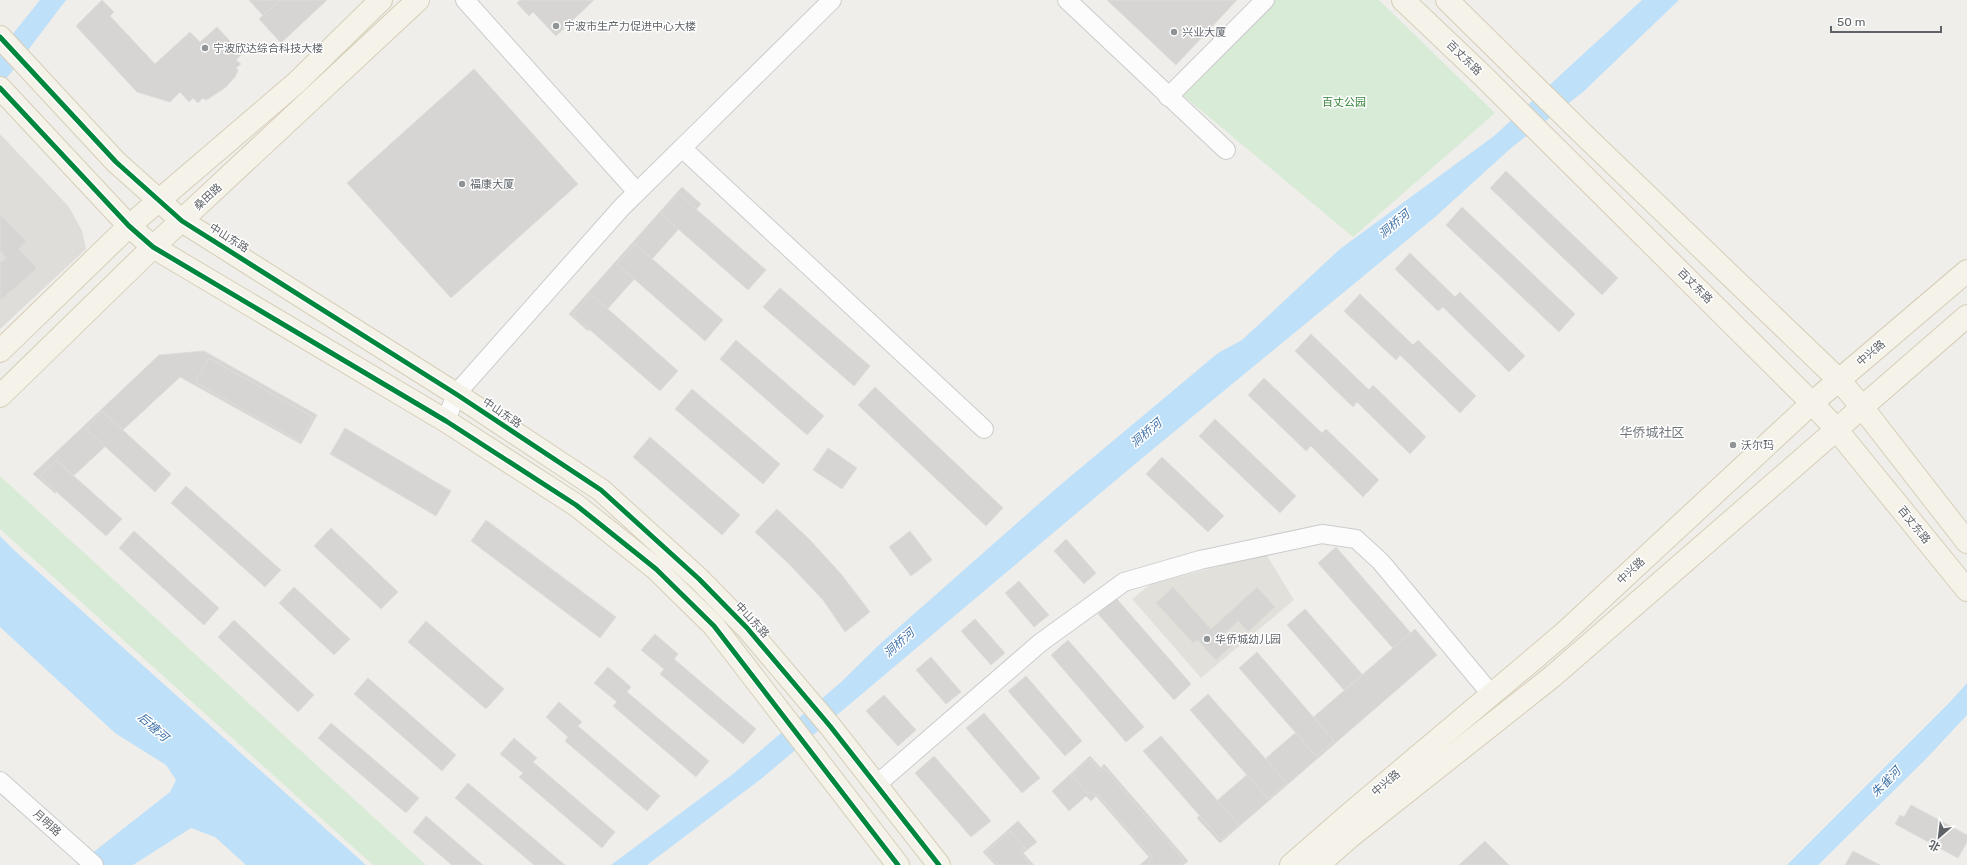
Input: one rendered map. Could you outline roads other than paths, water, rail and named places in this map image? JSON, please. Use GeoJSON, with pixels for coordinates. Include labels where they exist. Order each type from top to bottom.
{"type":"FeatureCollection","features":[{"type":"Feature","properties":{"kind":"main road"},"geometry":{"type":"LineString","coordinates":[[0,351],[129,226],[296,83],[381,0]]}},
{"type":"Feature","properties":{"kind":"main road","name":"桑田路"},"geometry":{"type":"LineString","coordinates":[[0,396],[153,247],[418,0]]}},
{"type":"Feature","properties":{"kind":"main road","name":"百丈东路"},"geometry":{"type":"LineString","coordinates":[[1403,0],[1482,75],[1812,403],[1836,429],[1967,590]]}},
{"type":"Feature","properties":{"kind":"main road"},"geometry":{"type":"LineString","coordinates":[[1447,0],[1584,135],[1839,380],[1862,407],[1967,542]]}},
{"type":"Feature","properties":{"kind":"main road","name":"中山东路"},"geometry":{"type":"LineString","coordinates":[[0,37],[116,162],[182,221],[456,394],[601,490],[699,579],[747,628],[830,726],[939,865]]}},
{"type":"Feature","properties":{"kind":"main road"},"geometry":{"type":"LineString","coordinates":[[6,94],[129,226],[153,247],[446,421],[576,505],[656,569],[714,626],[898,865]]}},
{"type":"Feature","properties":{"kind":"main road","name":"中兴路"},"geometry":{"type":"LineString","coordinates":[[1291,865],[1562,635],[1812,403],[1967,271]]}},
{"type":"Feature","properties":{"kind":"main road","name":"中兴路"},"geometry":{"type":"LineString","coordinates":[[1318,865],[1351,836],[1553,676],[1967,316]]}},
{"type":"Feature","properties":{"kind":"street"},"geometry":{"type":"LineString","coordinates":[[465,0],[637,192]]}},
{"type":"Feature","properties":{"kind":"street"},"geometry":{"type":"LineString","coordinates":[[446,421],[456,394],[637,192],[832,0]]}},
{"type":"Feature","properties":{"kind":"street"},"geometry":{"type":"LineString","coordinates":[[1067,0],[1168,97],[1226,150]]}},
{"type":"Feature","properties":{"kind":"street"},"geometry":{"type":"LineString","coordinates":[[1168,97],[1265,0]]}},
{"type":"Feature","properties":{"kind":"street"},"geometry":{"type":"LineString","coordinates":[[682,148],[984,429]]}},
{"type":"Feature","properties":{"kind":"street"},"geometry":{"type":"LineString","coordinates":[[876,785],[1040,643],[1124,582],[1200,560],[1322,534],[1356,539],[1381,562],[1491,694]]}},
{"type":"Feature","properties":{"kind":"street","name":"月明路"},"geometry":{"type":"LineString","coordinates":[[0,781],[94,865]]}},
{"type":"Feature","properties":{"kind":"water"},"geometry":{"type":"Polygon","coordinates":[[[40,0],[66,0],[0,87],[0,50],[40,0]]]}},
{"type":"Feature","properties":{"kind":"water","name":"洞桥河"},"geometry":{"type":"Polygon","coordinates":[[[1642,0],[1679,0],[1583,92],[1511,148],[1434,218],[1141,459],[761,779],[647,865],[611,865],[733,774],[840,683],[881,643],[1059,486],[1218,353],[1242,340],[1340,249],[1494,136],[1642,0]]]}},
{"type":"Feature","properties":{"kind":"water","name":"后塘河"},"geometry":{"type":"Polygon","coordinates":[[[0,536],[366,865],[246,865],[215,837],[191,828],[133,865],[77,865],[170,792],[176,780],[166,765],[115,733],[0,627],[0,536]]]}},
{"type":"Feature","properties":{"kind":"water","name":"朱雀河"},"geometry":{"type":"Polygon","coordinates":[[[1967,683],[1967,715],[1924,761],[1818,865],[1787,865],[1951,701],[1967,683]]]}},
{"type":"Feature","properties":{"kind":"place","name":"宁波市生产力促进中心大楼"},"geometry":{"type":"Point","coordinates":[556,26]}},
{"type":"Feature","properties":{"kind":"place","name":"兴业大厦"},"geometry":{"type":"Point","coordinates":[1174,32]}},
{"type":"Feature","properties":{"kind":"place","name":"宁波欣达综合科技大楼"},"geometry":{"type":"Point","coordinates":[205,48]}},
{"type":"Feature","properties":{"kind":"place","name":"福康大厦"},"geometry":{"type":"Point","coordinates":[462,184]}},
{"type":"Feature","properties":{"kind":"place","name":"沃尔玛"},"geometry":{"type":"Point","coordinates":[1733,445]}},
{"type":"Feature","properties":{"kind":"place","name":"华侨城幼儿园"},"geometry":{"type":"Point","coordinates":[1207,639]}},
{"type":"Feature","properties":{"kind":"district","name":"华侨城社区"},"geometry":{"type":"Point","coordinates":[1652,432]}},
{"type":"Feature","properties":{"kind":"park label","name":"百丈公园"},"geometry":{"type":"Point","coordinates":[1344,102]}}]}
